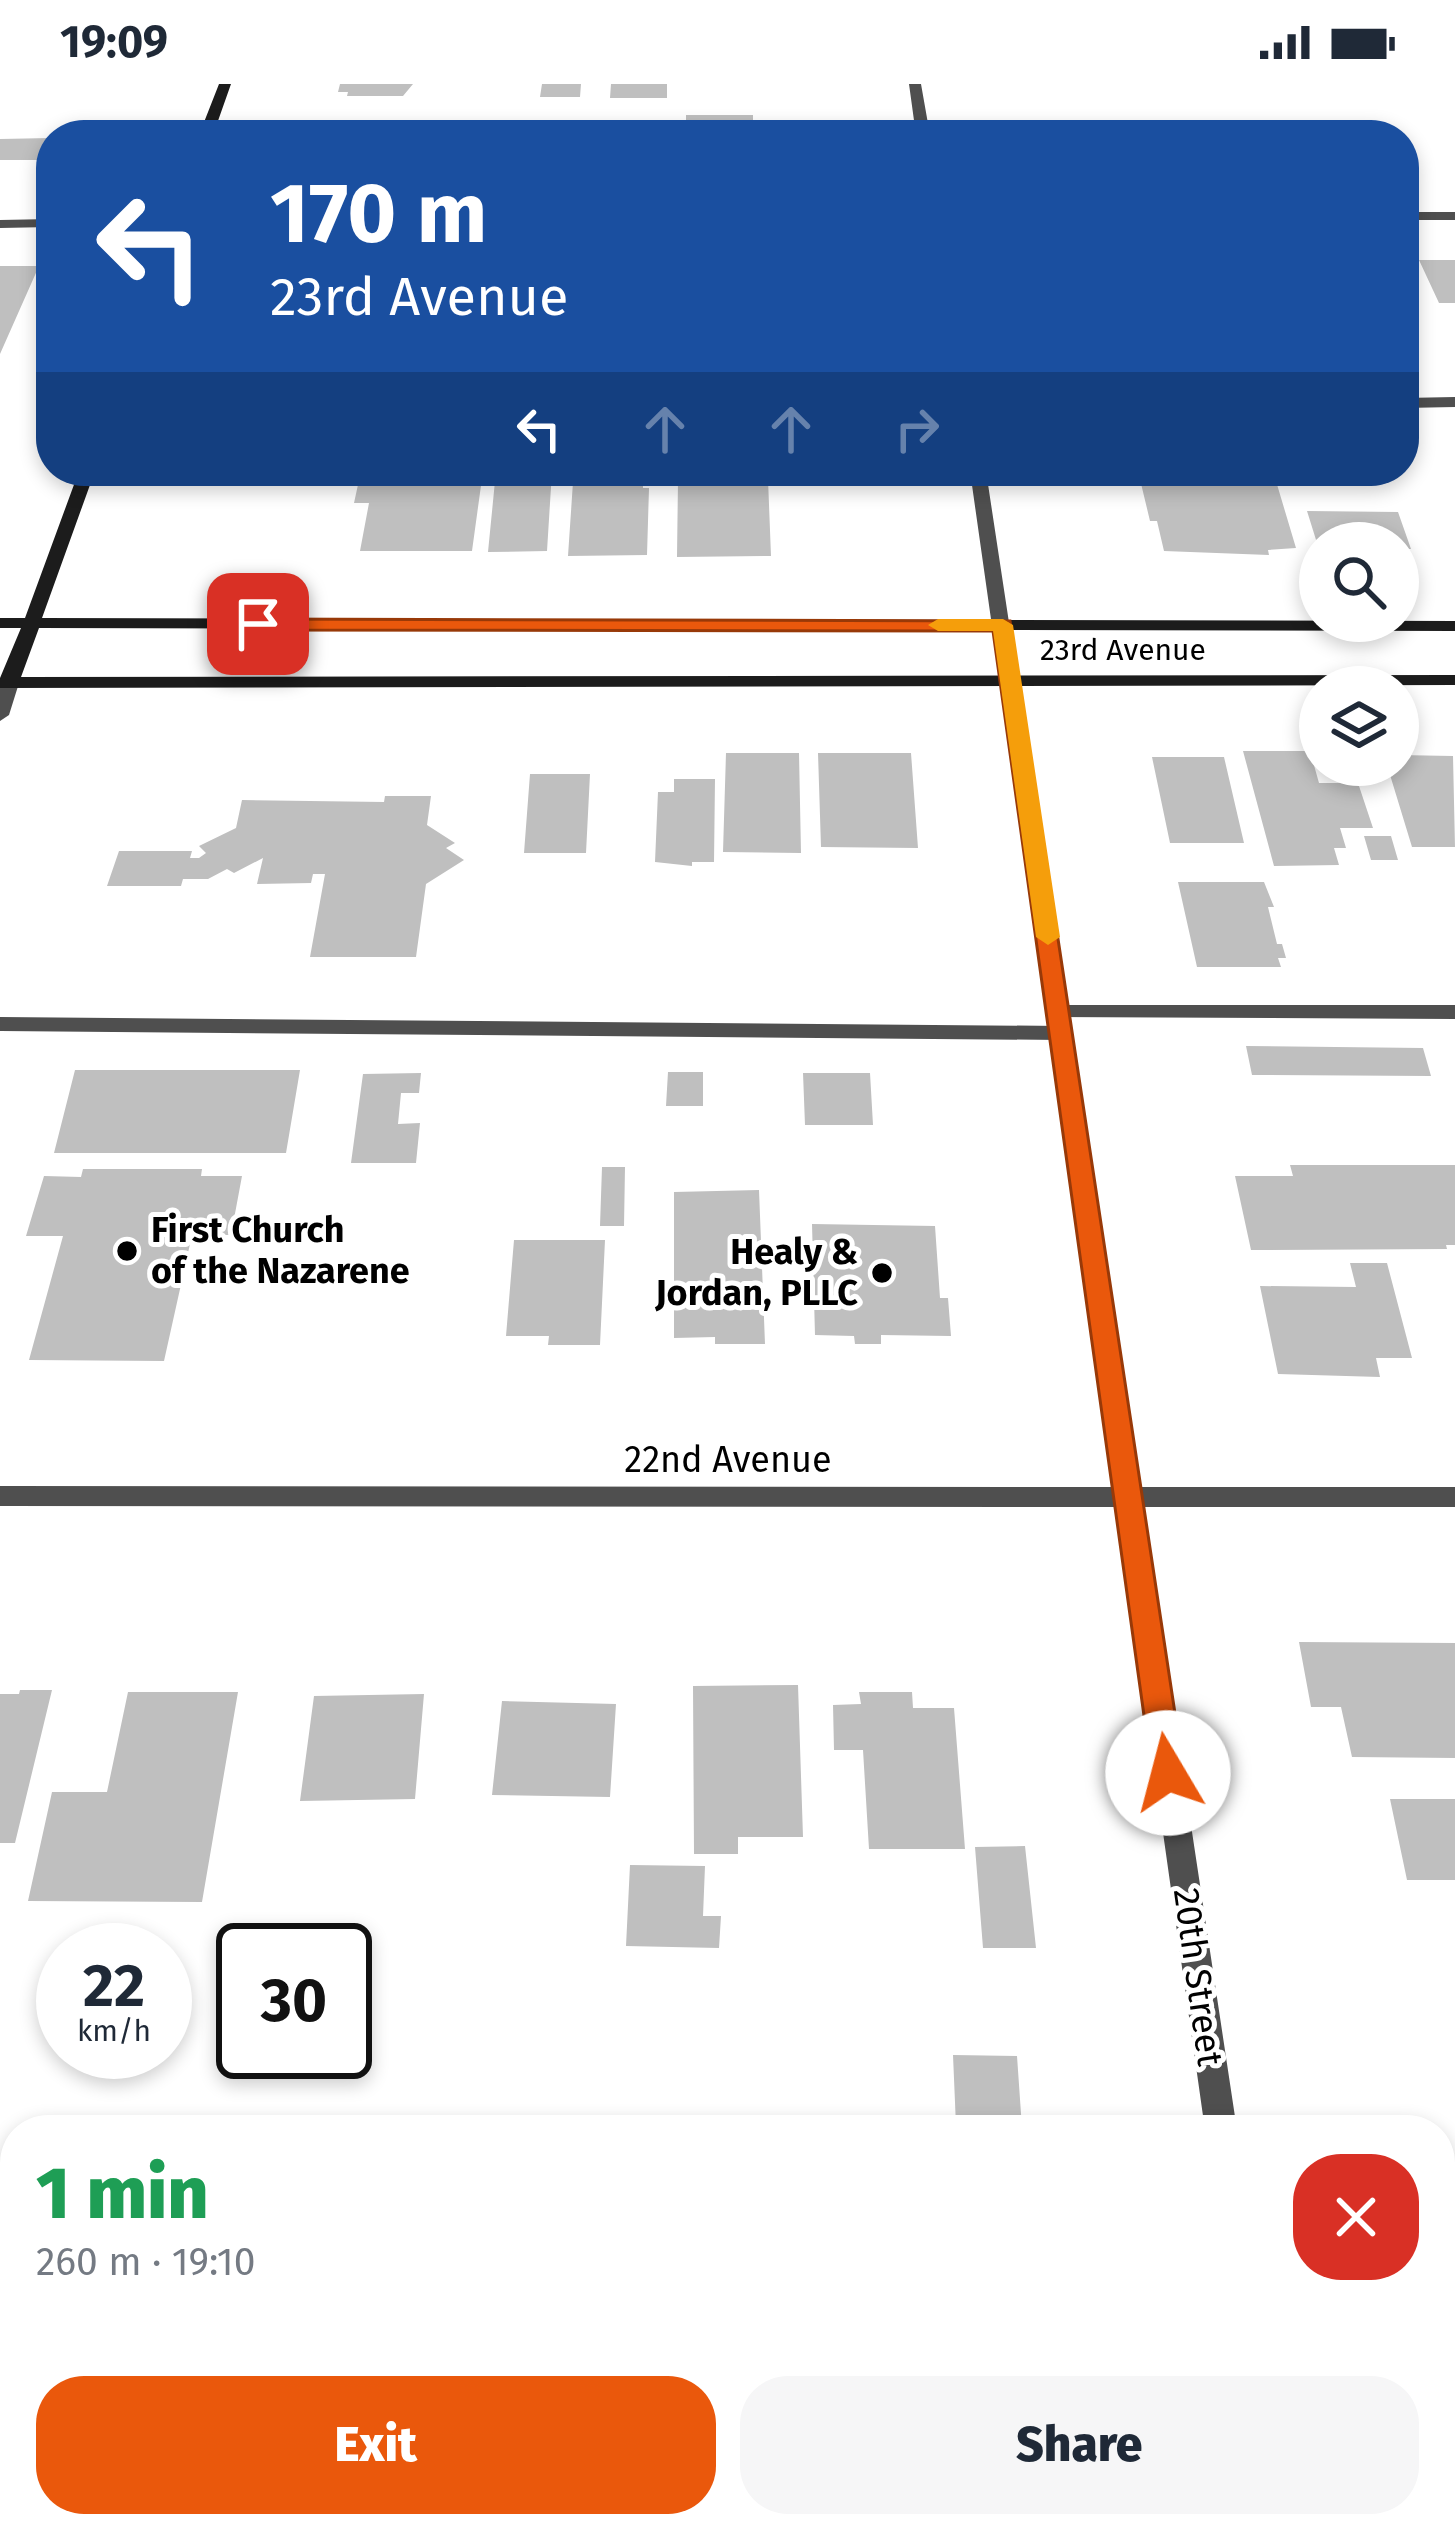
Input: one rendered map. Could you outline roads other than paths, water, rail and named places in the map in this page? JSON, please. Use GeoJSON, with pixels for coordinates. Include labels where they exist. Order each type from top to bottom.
{"type":"FeatureCollection","features":[{"type":"Feature","properties":{"kind":"street"},"geometry":{"type":"LineString","coordinates":[[212,120],[225,84]]}},
{"type":"Feature","properties":{"kind":"street"},"geometry":{"type":"LineString","coordinates":[[915,84],[921,120]]}},
{"type":"Feature","properties":{"kind":"street"},"geometry":{"type":"LineString","coordinates":[[1419,216],[1455,216]]}},
{"type":"Feature","properties":{"kind":"street"},"geometry":{"type":"LineString","coordinates":[[0,224],[36,224]]}},
{"type":"Feature","properties":{"kind":"street"},"geometry":{"type":"LineString","coordinates":[[1419,403],[1455,402]]}},
{"type":"Feature","properties":{"kind":"street"},"geometry":{"type":"LineString","coordinates":[[0,715],[5,683],[82,486]]}},
{"type":"Feature","properties":{"kind":"street","name":"20th Street"},"geometry":{"type":"LineString","coordinates":[[980,486],[1219,2115]]}},
{"type":"Feature","properties":{"kind":"street","name":"23rd Avenue"},"geometry":{"type":"LineString","coordinates":[[0,623],[1455,626]]}},
{"type":"Feature","properties":{"kind":"street","name":"23rd Avenue"},"geometry":{"type":"LineString","coordinates":[[5,683],[1455,680]]}},
{"type":"Feature","properties":{"kind":"street"},"geometry":{"type":"LineString","coordinates":[[0,1024],[1060,1023],[1455,1012]]}},
{"type":"Feature","properties":{"kind":"street","name":"22nd Avenue"},"geometry":{"type":"LineString","coordinates":[[0,1496],[1455,1497]]}},
{"type":"Feature","properties":{"kind":"place","name":"First Church of the Nazarene"},"geometry":{"type":"Point","coordinates":[127,1251]}},
{"type":"Feature","properties":{"kind":"place","name":"Healy & Jordan, PLLC"},"geometry":{"type":"Point","coordinates":[882,1273]}}]}
